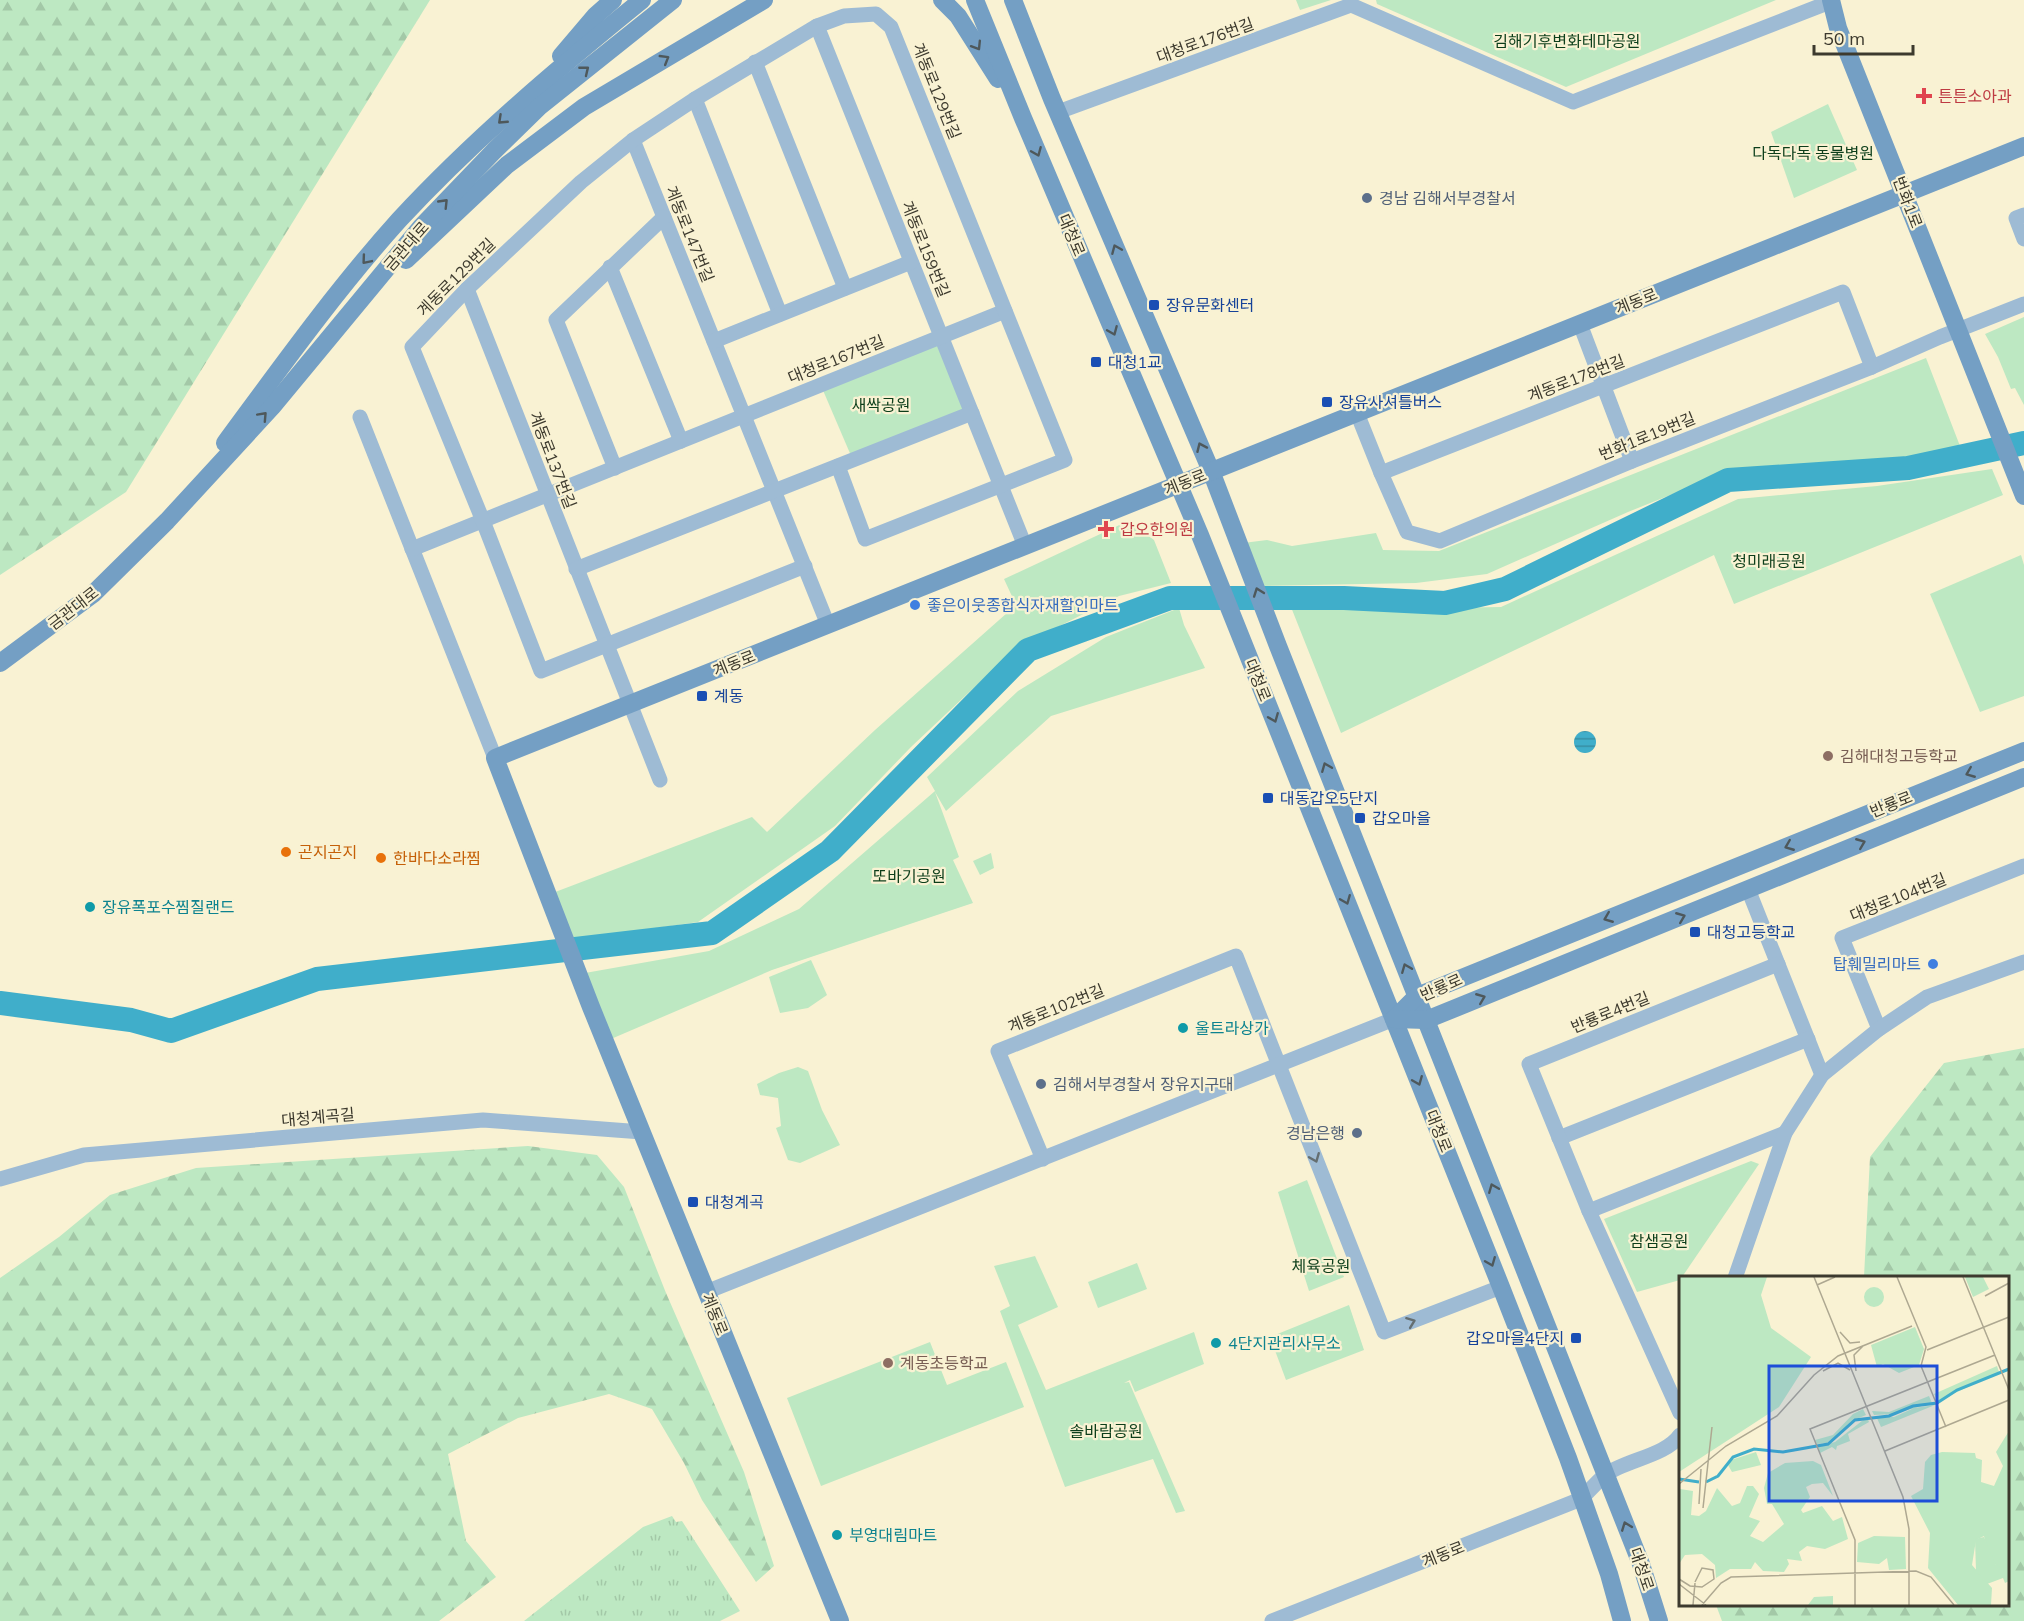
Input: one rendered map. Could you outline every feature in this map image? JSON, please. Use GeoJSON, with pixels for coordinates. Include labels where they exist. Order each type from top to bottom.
{"type":"FeatureCollection","features":[{"type":"Feature","properties":{"kind":"main road"},"geometry":{"type":"LineString","coordinates":[[530,94],[595,16],[613,0]]}},
{"type":"Feature","properties":{"kind":"main road","name":"금관대로"},"geometry":{"type":"LineString","coordinates":[[167,521],[331,301],[399,220],[473,146],[530,94],[642,0]]}},
{"type":"Feature","properties":{"kind":"main road","name":"금관대로"},"geometry":{"type":"LineString","coordinates":[[0,663],[93,594],[167,521],[272,406],[421,227],[539,107],[673,0]]}},
{"type":"Feature","properties":{"kind":"main road"},"geometry":{"type":"LineString","coordinates":[[344,319],[507,165],[584,107],[764,0]]}},
{"type":"Feature","properties":{"kind":"main road"},"geometry":{"type":"LineString","coordinates":[[942,0],[958,16],[1023,118]]}},
{"type":"Feature","properties":{"kind":"main road","name":"대청로"},"geometry":{"type":"LineString","coordinates":[[975,0],[1245,645],[1501,1287],[1609,1574],[1622,1621]]}},
{"type":"Feature","properties":{"kind":"main road"},"geometry":{"type":"LineString","coordinates":[[1013,0],[1055,106],[1211,471]]}},
{"type":"Feature","properties":{"kind":"main road"},"geometry":{"type":"LineString","coordinates":[[1024,0],[1055,106]]}},
{"type":"Feature","properties":{"kind":"main road","name":"번화1로"},"geometry":{"type":"LineString","coordinates":[[1831,1],[1838,28],[2024,496]]}},
{"type":"Feature","properties":{"kind":"main road","name":"계동로"},"geometry":{"type":"LineString","coordinates":[[840,1621],[591,1007],[495,758],[2024,146]]}},
{"type":"Feature","properties":{"kind":"main road","name":"대청로"},"geometry":{"type":"LineString","coordinates":[[1211,471],[1606,1474],[1641,1564],[1659,1621]]}},
{"type":"Feature","properties":{"kind":"main road","name":"반룡로"},"geometry":{"type":"LineString","coordinates":[[1394,1019],[1417,996],[2024,751]]}},
{"type":"Feature","properties":{"kind":"main road","name":"반룡로"},"geometry":{"type":"LineString","coordinates":[[1394,1019],[1426,1020],[2024,777]]}},
{"type":"Feature","properties":{"kind":"street","name":"대청로176번길"},"geometry":{"type":"LineString","coordinates":[[1055,106],[1351,5],[1573,102],[1831,1]]}},
{"type":"Feature","properties":{"kind":"street","name":"계동로129번길"},"geometry":{"type":"LineString","coordinates":[[483,521],[412,346],[466,289],[581,182],[633,140],[695,99],[817,26],[844,16],[876,14],[891,27],[1005,311]]}},
{"type":"Feature","properties":{"kind":"street","name":"계동로159번길"},"geometry":{"type":"LineString","coordinates":[[817,26],[1025,546]]}},
{"type":"Feature","properties":{"kind":"street"},"geometry":{"type":"LineString","coordinates":[[755,62],[845,288]]}},
{"type":"Feature","properties":{"kind":"street"},"geometry":{"type":"LineString","coordinates":[[695,99],[780,314]]}},
{"type":"Feature","properties":{"kind":"street","name":"계동로147번길"},"geometry":{"type":"LineString","coordinates":[[633,140],[828,625]]}},
{"type":"Feature","properties":{"kind":"street"},"geometry":{"type":"LineString","coordinates":[[2020,216],[2024,239]]}},
{"type":"Feature","properties":{"kind":"street"},"geometry":{"type":"LineString","coordinates":[[615,468],[556,320],[664,217]]}},
{"type":"Feature","properties":{"kind":"street"},"geometry":{"type":"LineString","coordinates":[[714,341],[911,262]]}},
{"type":"Feature","properties":{"kind":"street"},"geometry":{"type":"LineString","coordinates":[[610,267],[681,441]]}},
{"type":"Feature","properties":{"kind":"street","name":"계동로137번길"},"geometry":{"type":"LineString","coordinates":[[466,289],[660,780]]}},
{"type":"Feature","properties":{"kind":"street","name":"계동로178번길"},"geometry":{"type":"LineString","coordinates":[[1381,473],[1843,292],[1872,367]]}},
{"type":"Feature","properties":{"kind":"street","name":"번화1로19번길"},"geometry":{"type":"LineString","coordinates":[[1381,473],[1407,532],[1440,541],[1632,461],[1872,367],[2024,304]]}},
{"type":"Feature","properties":{"kind":"street"},"geometry":{"type":"LineString","coordinates":[[838,466],[865,539],[1065,460],[1005,311]]}},
{"type":"Feature","properties":{"kind":"street","name":"대청로167번길"},"geometry":{"type":"LineString","coordinates":[[412,549],[1005,311]]}},
{"type":"Feature","properties":{"kind":"street"},"geometry":{"type":"LineString","coordinates":[[1580,324],[1632,461]]}},
{"type":"Feature","properties":{"kind":"street"},"geometry":{"type":"LineString","coordinates":[[576,569],[972,413]]}},
{"type":"Feature","properties":{"kind":"street"},"geometry":{"type":"LineString","coordinates":[[1358,413],[1381,473]]}},
{"type":"Feature","properties":{"kind":"street"},"geometry":{"type":"LineString","coordinates":[[360,417],[495,758]]}},
{"type":"Feature","properties":{"kind":"street"},"geometry":{"type":"LineString","coordinates":[[483,521],[541,671],[805,566]]}},
{"type":"Feature","properties":{"kind":"street","name":"대청로104번길"},"geometry":{"type":"LineString","coordinates":[[1879,1029],[1842,938],[2024,866]]}},
{"type":"Feature","properties":{"kind":"street"},"geometry":{"type":"LineString","coordinates":[[1749,889],[1822,1075]]}},
{"type":"Feature","properties":{"kind":"street","name":"계동로102번길"},"geometry":{"type":"LineString","coordinates":[[1042,1158],[998,1052],[1236,956],[1278,1065]]}},
{"type":"Feature","properties":{"kind":"street"},"geometry":{"type":"LineString","coordinates":[[1737,1276],[1785,1133],[1822,1075],[1879,1029],[1927,997],[2024,962]]}},
{"type":"Feature","properties":{"kind":"street","name":"반룡로4번길"},"geometry":{"type":"LineString","coordinates":[[1679,1411],[1589,1212],[1529,1064],[1778,964]]}},
{"type":"Feature","properties":{"kind":"street"},"geometry":{"type":"LineString","coordinates":[[706,1292],[1394,1019]]}},
{"type":"Feature","properties":{"kind":"street"},"geometry":{"type":"LineString","coordinates":[[1559,1138],[1808,1039]]}},
{"type":"Feature","properties":{"kind":"street"},"geometry":{"type":"LineString","coordinates":[[1278,1065],[1384,1332],[1501,1287]]}},
{"type":"Feature","properties":{"kind":"street","name":"대청계곡길"},"geometry":{"type":"LineString","coordinates":[[0,1179],[84,1155],[483,1120],[642,1132]]}},
{"type":"Feature","properties":{"kind":"street"},"geometry":{"type":"LineString","coordinates":[[1589,1212],[1785,1133]]}},
{"type":"Feature","properties":{"kind":"street"},"geometry":{"type":"LineString","coordinates":[[1606,1474],[1662,1448],[1679,1436]]}},
{"type":"Feature","properties":{"kind":"street","name":"계동로"},"geometry":{"type":"LineString","coordinates":[[1272,1621],[1581,1499],[1606,1474]]}},
{"type":"Feature","properties":{"kind":"green space"},"geometry":{"type":"Polygon","coordinates":[[[0,0],[430,0],[126,492],[0,575],[0,0]]]}},
{"type":"Feature","properties":{"kind":"green space"},"geometry":{"type":"Polygon","coordinates":[[[1296,0],[1331,0],[1300,10],[1296,0]]]}},
{"type":"Feature","properties":{"kind":"green space","name":"김해기후변화테마공원"},"geometry":{"type":"Polygon","coordinates":[[[1376,0],[1776,0],[1566,87],[1377,4],[1376,0]]]}},
{"type":"Feature","properties":{"kind":"green space","name":"다독다독 동물병원"},"geometry":{"type":"Polygon","coordinates":[[[1828,104],[1857,170],[1794,198],[1771,132],[1828,104]]]}},
{"type":"Feature","properties":{"kind":"green space"},"geometry":{"type":"Polygon","coordinates":[[[2024,317],[2024,405],[2015,388],[2011,389],[1998,357],[1985,334],[2024,317]]]}},
{"type":"Feature","properties":{"kind":"green space","name":"새싹공원"},"geometry":{"type":"Polygon","coordinates":[[[940,341],[969,410],[852,458],[822,388],[940,341]]]}},
{"type":"Feature","properties":{"kind":"green space"},"geometry":{"type":"Polygon","coordinates":[[[1926,358],[1960,446],[1903,460],[1730,471],[1628,512],[1487,574],[1416,583],[1260,586],[1243,543],[1267,540],[1292,546],[1376,533],[1383,550],[1439,551],[1926,358]]]}},
{"type":"Feature","properties":{"kind":"green space","name":"청미래공원"},"geometry":{"type":"Polygon","coordinates":[[[1992,469],[2003,495],[1734,604],[1714,555],[1341,733],[1289,602],[1373,609],[1501,607],[1738,499],[1877,486],[1992,469]]]}},
{"type":"Feature","properties":{"kind":"green space"},"geometry":{"type":"Polygon","coordinates":[[[1128,521],[1154,540],[1171,583],[1119,596],[1016,648],[911,747],[835,826],[698,922],[574,940],[550,894],[752,817],[767,832],[875,730],[1016,605],[1004,579],[1128,521]]]}},
{"type":"Feature","properties":{"kind":"green space"},"geometry":{"type":"Polygon","coordinates":[[[2021,555],[2024,565],[2024,696],[1980,712],[1930,594],[2021,555]]]}},
{"type":"Feature","properties":{"kind":"green space","name":"또바기공원"},"geometry":{"type":"Polygon","coordinates":[[[1179,608],[1184,625],[1205,668],[1051,716],[946,811],[935,792],[959,857],[953,860],[973,903],[772,970],[611,1039],[585,973],[709,951],[799,909],[935,791],[927,777],[1018,691],[1106,637],[1179,608]]]}},
{"type":"Feature","properties":{"kind":"green space"},"geometry":{"type":"Polygon","coordinates":[[[991,853],[994,868],[980,875],[973,861],[991,853]]]}},
{"type":"Feature","properties":{"kind":"green space"},"geometry":{"type":"Polygon","coordinates":[[[811,960],[827,995],[808,1008],[780,1013],[769,977],[811,960]]]}},
{"type":"Feature","properties":{"kind":"green space"},"geometry":{"type":"Polygon","coordinates":[[[2024,1048],[2024,1621],[1722,1621],[1716,1606],[2009,1606],[2009,1276],[1864,1276],[1870,1157],[1944,1063],[2024,1048]]]}},
{"type":"Feature","properties":{"kind":"green space"},"geometry":{"type":"Polygon","coordinates":[[[798,1067],[808,1071],[822,1110],[840,1145],[800,1163],[788,1160],[776,1128],[781,1126],[778,1098],[760,1095],[757,1084],[798,1067]]]}},
{"type":"Feature","properties":{"kind":"green space"},"geometry":{"type":"Polygon","coordinates":[[[528,1146],[597,1155],[624,1187],[666,1293],[744,1472],[774,1566],[756,1582],[702,1500],[684,1463],[652,1409],[609,1394],[518,1418],[448,1454],[466,1541],[496,1577],[439,1621],[0,1621],[0,1278],[59,1237],[110,1195],[196,1168],[528,1146]]]}},
{"type":"Feature","properties":{"kind":"green space","name":"참샘공원"},"geometry":{"type":"Polygon","coordinates":[[[1751,1161],[1759,1164],[1683,1276],[1679,1276],[1679,1280],[1637,1292],[1604,1219],[1751,1161]]]}},
{"type":"Feature","properties":{"kind":"green space","name":"체육공원"},"geometry":{"type":"Polygon","coordinates":[[[1307,1180],[1344,1277],[1309,1291],[1278,1192],[1307,1180]]]}},
{"type":"Feature","properties":{"kind":"green space","name":"솔바람공원"},"geometry":{"type":"Polygon","coordinates":[[[1035,1256],[1058,1307],[1018,1325],[1046,1390],[1194,1332],[1204,1364],[1135,1392],[1130,1380],[1124,1383],[1129,1382],[1185,1511],[1176,1513],[1153,1459],[1065,1487],[1000,1311],[1010,1306],[994,1266],[1035,1256]]]}},
{"type":"Feature","properties":{"kind":"green space"},"geometry":{"type":"Polygon","coordinates":[[[1137,1263],[1147,1289],[1098,1308],[1088,1282],[1137,1263]]]}},
{"type":"Feature","properties":{"kind":"green space"},"geometry":{"type":"Polygon","coordinates":[[[1349,1305],[1364,1350],[1286,1380],[1270,1337],[1349,1305]]]}},
{"type":"Feature","properties":{"kind":"green space"},"geometry":{"type":"Polygon","coordinates":[[[930,1342],[947,1385],[1006,1362],[1024,1407],[821,1486],[787,1398],[930,1342]]]}},
{"type":"Feature","properties":{"kind":"green space"},"geometry":{"type":"Polygon","coordinates":[[[672,1516],[676,1522],[682,1521],[740,1611],[720,1621],[524,1621],[643,1527],[672,1516]]]}},
{"type":"Feature","properties":{"kind":"water"},"geometry":{"type":"Polygon","coordinates":[[[1581,731],[1589,731],[1596,738],[1596,746],[1589,753],[1581,753],[1574,746],[1574,738],[1581,731]]]}},
{"type":"Feature","properties":{"kind":"waterway"},"geometry":{"type":"LineString","coordinates":[[0,1003],[131,1020],[171,1031],[317,979],[712,933],[830,851],[1028,650],[1170,598],[1344,598],[1445,603],[1505,589],[1728,480],[1908,468],[2024,443]]}},
{"type":"Feature","properties":{"kind":"place","name":"튼튼소아과"},"geometry":{"type":"Point","coordinates":[1924,96]}},
{"type":"Feature","properties":{"kind":"place","name":"경남 김해서부경찰서"},"geometry":{"type":"Point","coordinates":[1367,198]}},
{"type":"Feature","properties":{"kind":"place","name":"장유문화센터"},"geometry":{"type":"Point","coordinates":[1154,305]}},
{"type":"Feature","properties":{"kind":"place","name":"대청1교"},"geometry":{"type":"Point","coordinates":[1096,362]}},
{"type":"Feature","properties":{"kind":"place","name":"장유사셔틀버스"},"geometry":{"type":"Point","coordinates":[1327,402]}},
{"type":"Feature","properties":{"kind":"place","name":"갑오한의원"},"geometry":{"type":"Point","coordinates":[1106,529]}},
{"type":"Feature","properties":{"kind":"place","name":"좋은이웃종합식자재할인마트"},"geometry":{"type":"Point","coordinates":[915,605]}},
{"type":"Feature","properties":{"kind":"place","name":"계동"},"geometry":{"type":"Point","coordinates":[702,696]}},
{"type":"Feature","properties":{"kind":"place","name":"김해대청고등학교"},"geometry":{"type":"Point","coordinates":[1828,756]}},
{"type":"Feature","properties":{"kind":"place","name":"대동갑오5단지"},"geometry":{"type":"Point","coordinates":[1268,798]}},
{"type":"Feature","properties":{"kind":"place","name":"갑오마을"},"geometry":{"type":"Point","coordinates":[1360,818]}},
{"type":"Feature","properties":{"kind":"place","name":"곤지곤지"},"geometry":{"type":"Point","coordinates":[286,852]}},
{"type":"Feature","properties":{"kind":"place","name":"한바다소라찜"},"geometry":{"type":"Point","coordinates":[381,858]}},
{"type":"Feature","properties":{"kind":"place","name":"장유폭포수찜질랜드"},"geometry":{"type":"Point","coordinates":[90,907]}},
{"type":"Feature","properties":{"kind":"place","name":"대청고등학교"},"geometry":{"type":"Point","coordinates":[1695,932]}},
{"type":"Feature","properties":{"kind":"place","name":"탑훼밀리마트"},"geometry":{"type":"Point","coordinates":[1933,964]}},
{"type":"Feature","properties":{"kind":"place","name":"울트라상가"},"geometry":{"type":"Point","coordinates":[1183,1028]}},
{"type":"Feature","properties":{"kind":"place","name":"김해서부경찰서 장유지구대"},"geometry":{"type":"Point","coordinates":[1041,1084]}},
{"type":"Feature","properties":{"kind":"place","name":"경남은행"},"geometry":{"type":"Point","coordinates":[1357,1133]}},
{"type":"Feature","properties":{"kind":"place","name":"대청계곡"},"geometry":{"type":"Point","coordinates":[693,1202]}},
{"type":"Feature","properties":{"kind":"place","name":"갑오마을4단지"},"geometry":{"type":"Point","coordinates":[1576,1338]}},
{"type":"Feature","properties":{"kind":"place","name":"4단지관리사무소"},"geometry":{"type":"Point","coordinates":[1216,1343]}},
{"type":"Feature","properties":{"kind":"place","name":"계동초등학교"},"geometry":{"type":"Point","coordinates":[888,1363]}},
{"type":"Feature","properties":{"kind":"place","name":"부영대림마트"},"geometry":{"type":"Point","coordinates":[837,1535]}}]}
